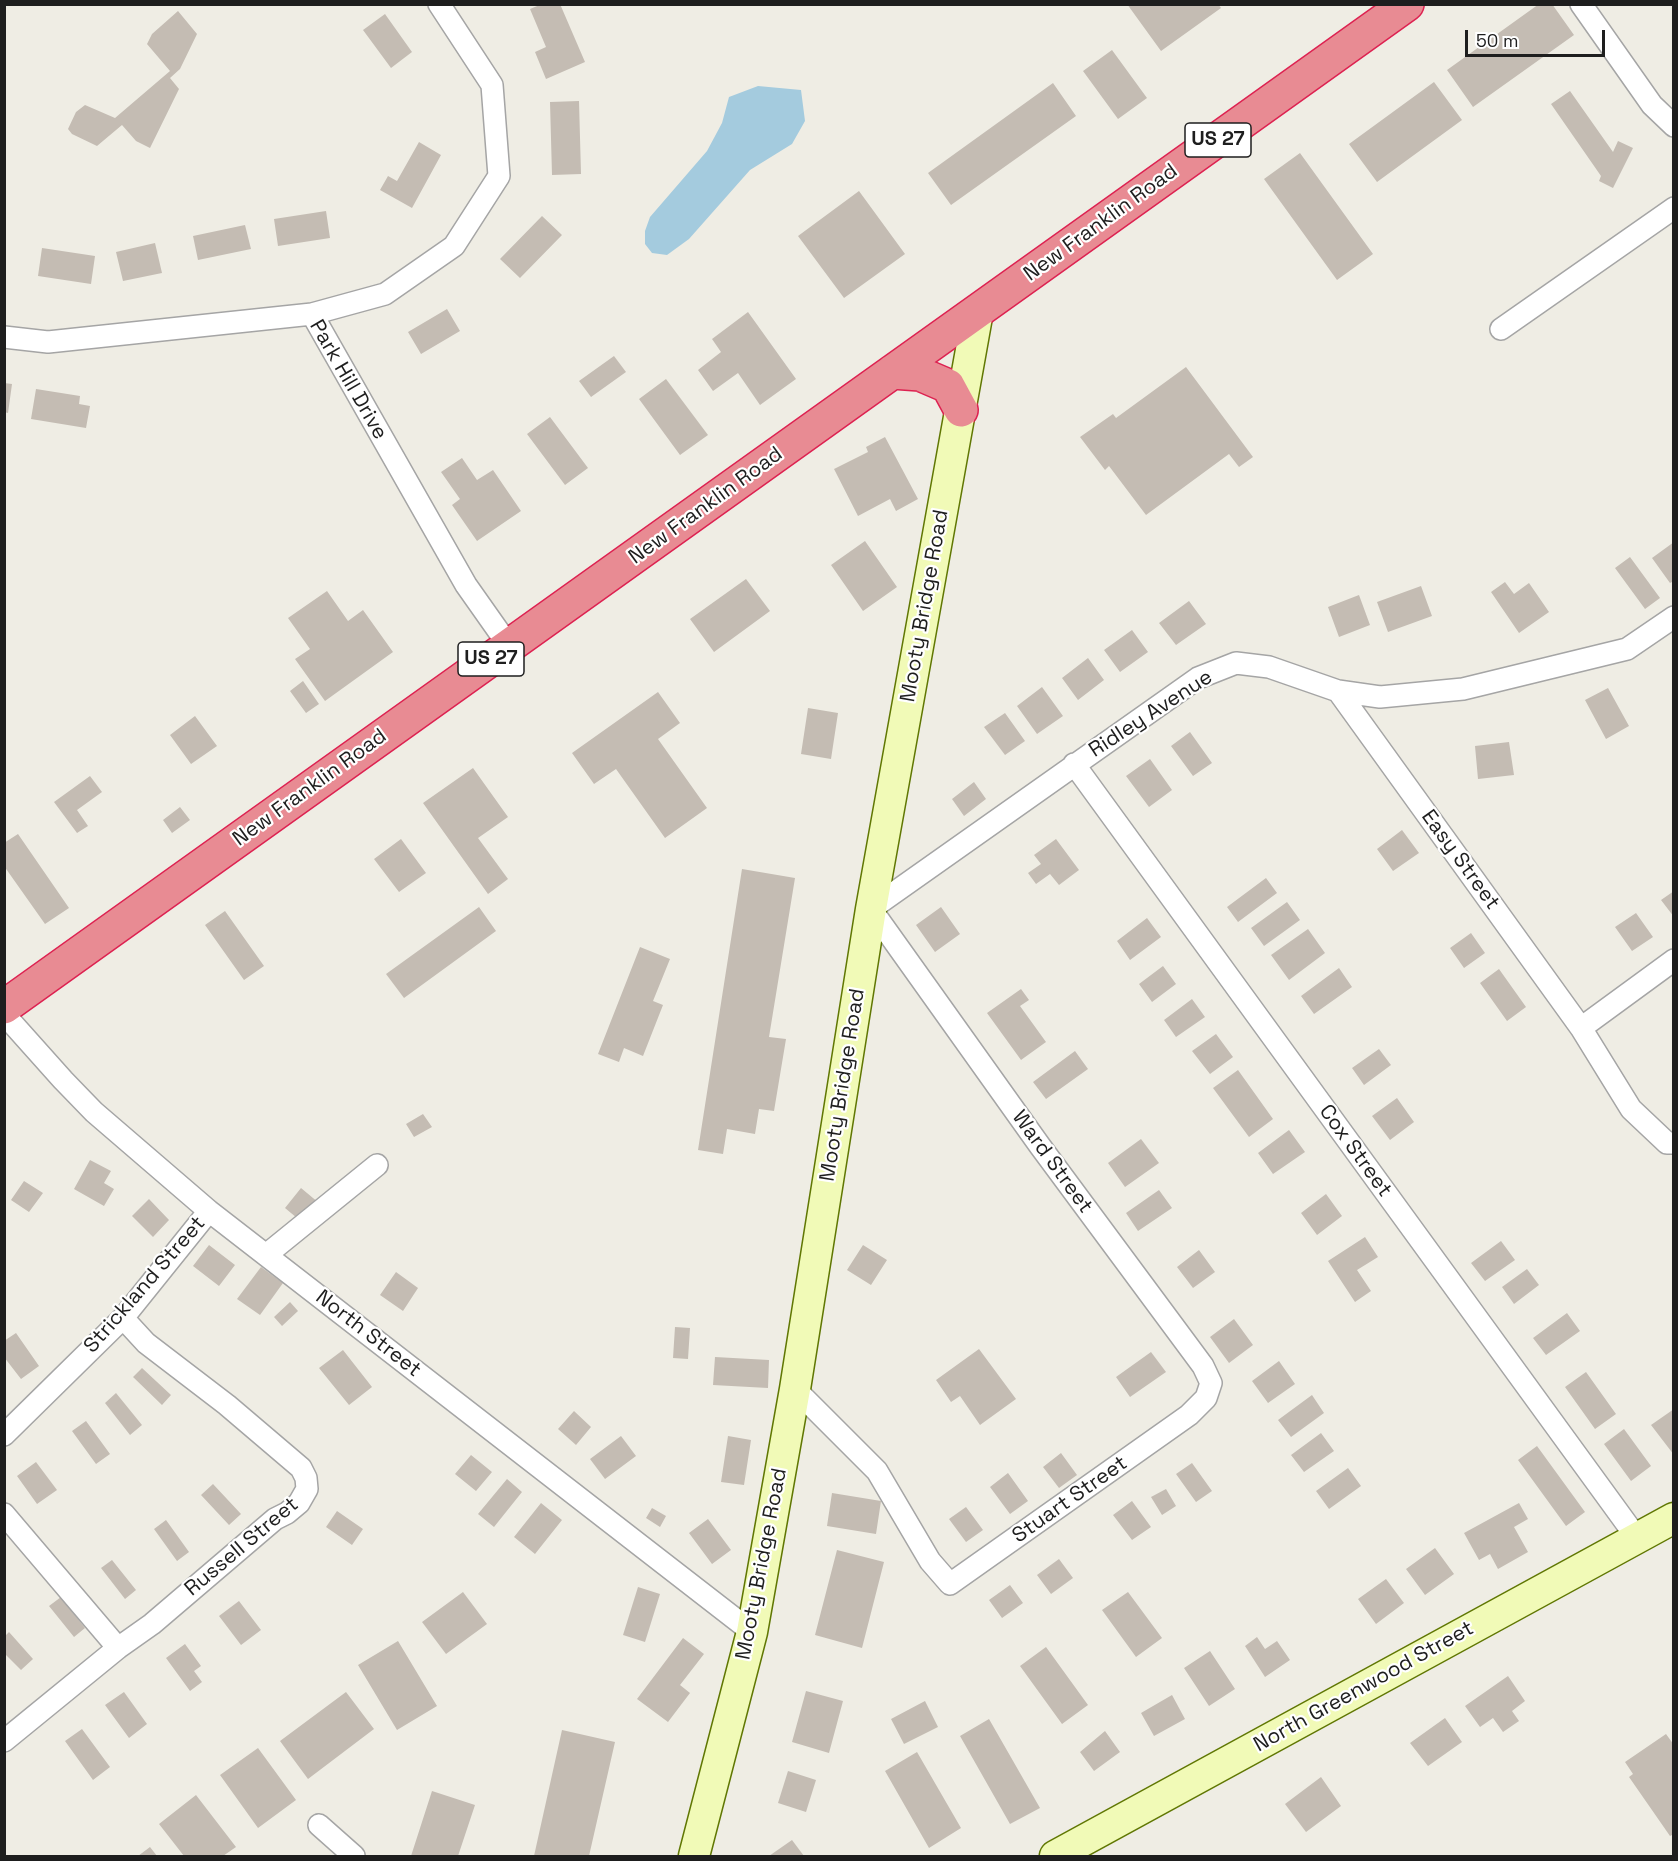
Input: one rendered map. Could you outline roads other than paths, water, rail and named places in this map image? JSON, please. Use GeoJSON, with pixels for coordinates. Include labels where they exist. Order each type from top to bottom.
{"type":"FeatureCollection","features":[{"type":"Feature","properties":{"kind":"highway","name":"New Franklin Road"},"geometry":{"type":"LineString","coordinates":[[4,1007],[1407,4]]}},
{"type":"Feature","properties":{"kind":"highway"},"geometry":{"type":"LineString","coordinates":[[892,372],[920,374],[948,386],[961,410]]}},
{"type":"Feature","properties":{"kind":"street"},"geometry":{"type":"LineString","coordinates":[[312,314],[386,294],[454,246],[499,176],[492,85],[440,4]]}},
{"type":"Feature","properties":{"kind":"street"},"geometry":{"type":"LineString","coordinates":[[1581,4],[1652,105],[1674,126]]}},
{"type":"Feature","properties":{"kind":"street"},"geometry":{"type":"LineString","coordinates":[[1501,329],[1674,208]]}},
{"type":"Feature","properties":{"kind":"street","name":"Mooty Bridge Road"},"geometry":{"type":"LineString","coordinates":[[694,1857],[752,1632],[795,1389],[871,909],[978,311]]}},
{"type":"Feature","properties":{"kind":"street","name":"Park Hill Drive"},"geometry":{"type":"LineString","coordinates":[[4,337],[48,342],[312,314],[466,585],[509,646]]}},
{"type":"Feature","properties":{"kind":"street","name":"Ridley Avenue"},"geometry":{"type":"LineString","coordinates":[[871,909],[1198,678],[1236,663],[1269,667],[1338,691],[1380,697],[1463,688],[1627,649],[1674,617]]}},
{"type":"Feature","properties":{"kind":"street","name":"Easy Street"},"geometry":{"type":"LineString","coordinates":[[1338,691],[1581,1028],[1631,1109],[1667,1143],[1674,1143]]}},
{"type":"Feature","properties":{"kind":"street","name":"Cox Street"},"geometry":{"type":"LineString","coordinates":[[1074,764],[1637,1538]]}},
{"type":"Feature","properties":{"kind":"street","name":"Ward Street"},"geometry":{"type":"LineString","coordinates":[[871,909],[1040,1146],[1203,1366],[1211,1383],[1206,1398],[1190,1415]]}},
{"type":"Feature","properties":{"kind":"street"},"geometry":{"type":"LineString","coordinates":[[1581,1028],[1674,960]]}},
{"type":"Feature","properties":{"kind":"street","name":"North Street"},"geometry":{"type":"LineString","coordinates":[[4,1014],[94,1112],[209,1211],[752,1632]]}},
{"type":"Feature","properties":{"kind":"street"},"geometry":{"type":"LineString","coordinates":[[266,1255],[377,1165]]}},
{"type":"Feature","properties":{"kind":"street","name":"Strickland Street"},"geometry":{"type":"LineString","coordinates":[[4,1435],[123,1318],[209,1211]]}},
{"type":"Feature","properties":{"kind":"street","name":"Russell Street"},"geometry":{"type":"LineString","coordinates":[[4,1741],[118,1648],[152,1624],[275,1519],[293,1508],[299,1503],[307,1489],[306,1478],[301,1468],[227,1405],[146,1343],[123,1318]]}},
{"type":"Feature","properties":{"kind":"street","name":"Stuart Street"},"geometry":{"type":"LineString","coordinates":[[795,1389],[878,1471],[930,1561],[950,1584],[1190,1415]]}},
{"type":"Feature","properties":{"kind":"street"},"geometry":{"type":"LineString","coordinates":[[4,1514],[118,1648]]}},
{"type":"Feature","properties":{"kind":"street","name":"North Greenwood Street"},"geometry":{"type":"LineString","coordinates":[[1054,1857],[1674,1518]]}},
{"type":"Feature","properties":{"kind":"street"},"geometry":{"type":"LineString","coordinates":[[319,1825],[354,1857]]}},
{"type":"Feature","properties":{"kind":"water"},"geometry":{"type":"Polygon","coordinates":[[[758,86],[801,90],[805,121],[792,144],[750,170],[689,239],[667,255],[652,253],[645,244],[645,231],[650,217],[707,151],[722,123],[729,97],[758,86]]]}}]}
